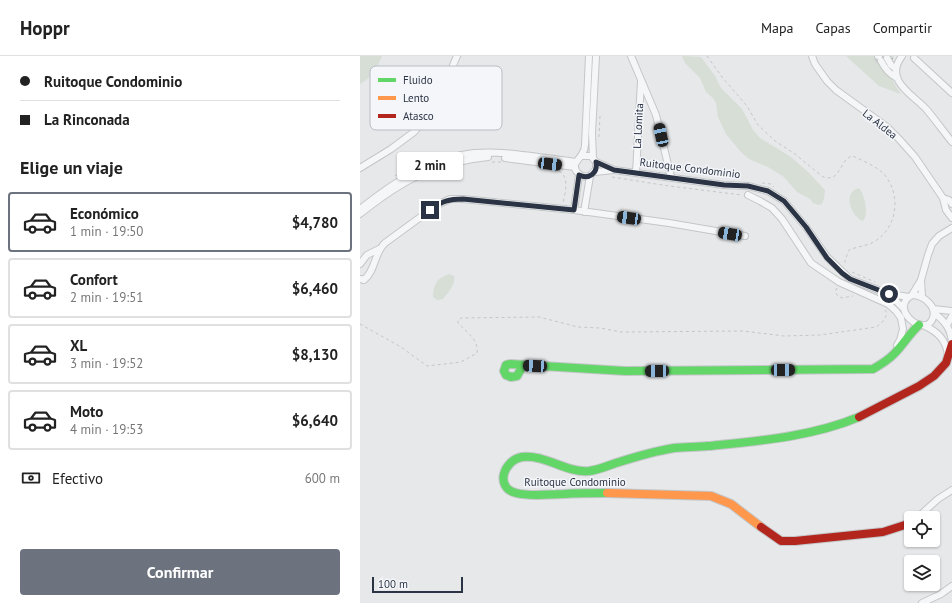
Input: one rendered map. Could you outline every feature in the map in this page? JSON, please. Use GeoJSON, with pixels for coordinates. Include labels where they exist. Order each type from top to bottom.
{"type":"FeatureCollection","features":[{"type":"Feature","properties":{"kind":"street"},"geometry":{"type":"LineString","coordinates":[[453,66],[457,56]]}},
{"type":"Feature","properties":{"kind":"street"},"geometry":{"type":"LineString","coordinates":[[575,164],[581,156],[585,145],[589,56]]}},
{"type":"Feature","properties":{"kind":"street"},"geometry":{"type":"LineString","coordinates":[[584,212],[592,174],[596,169],[592,133],[596,56]]}},
{"type":"Feature","properties":{"kind":"street","name":"La Lomita"},"geometry":{"type":"LineString","coordinates":[[631,56],[658,123],[670,177]]}},
{"type":"Feature","properties":{"kind":"street","name":"La Aldea"},"geometry":{"type":"LineString","coordinates":[[812,56],[815,64],[836,90],[887,127],[915,157],[943,198],[946,210],[952,218]]}},
{"type":"Feature","properties":{"kind":"street"},"geometry":{"type":"LineString","coordinates":[[902,56],[896,70],[897,78],[904,90],[927,110],[952,142]]}},
{"type":"Feature","properties":{"kind":"street"},"geometry":{"type":"LineString","coordinates":[[879,58],[890,75],[897,78]]}},
{"type":"Feature","properties":{"kind":"street"},"geometry":{"type":"LineString","coordinates":[[887,58],[896,70]]}},
{"type":"Feature","properties":{"kind":"street"},"geometry":{"type":"LineString","coordinates":[[914,58],[952,93]]}},
{"type":"Feature","properties":{"kind":"street","name":"La Lomita"},"geometry":{"type":"LineString","coordinates":[[636,173],[641,79]]}},
{"type":"Feature","properties":{"kind":"street"},"geometry":{"type":"LineString","coordinates":[[360,168],[391,149],[416,130]]}},
{"type":"Feature","properties":{"kind":"street"},"geometry":{"type":"LineString","coordinates":[[360,209],[397,182],[425,167],[462,155],[477,153],[507,154],[575,164]]}},
{"type":"Feature","properties":{"kind":"street","name":"Ruitoque Condominio"},"geometry":{"type":"LineString","coordinates":[[581,156],[588,155],[614,170]]}},
{"type":"Feature","properties":{"kind":"street"},"geometry":{"type":"LineString","coordinates":[[360,214],[399,186],[422,173],[452,162],[489,157],[575,164]]}},
{"type":"Feature","properties":{"kind":"street"},"geometry":{"type":"LineString","coordinates":[[574,210],[579,175],[575,164]]}},
{"type":"Feature","properties":{"kind":"street","name":"Ruitoque Condominio"},"geometry":{"type":"LineString","coordinates":[[579,175],[584,177],[614,170],[724,185],[748,186],[768,191],[784,201],[806,227],[827,258],[850,279],[889,294],[922,297]]}},
{"type":"Feature","properties":{"kind":"street"},"geometry":{"type":"LineString","coordinates":[[521,365],[520,372],[517,376],[513,377],[506,374],[504,371],[506,362],[628,368],[863,368],[873,366],[886,358],[900,340],[903,329],[901,318],[896,311],[888,304],[839,282],[811,263],[782,219],[772,208],[748,195]]}},
{"type":"Feature","properties":{"kind":"street","name":"La Aldea"},"geometry":{"type":"LineString","coordinates":[[943,198],[949,200],[952,204]]}},
{"type":"Feature","properties":{"kind":"street"},"geometry":{"type":"LineString","coordinates":[[360,264],[367,254],[379,248],[437,204],[450,199],[574,210],[669,223],[744,236]]}},
{"type":"Feature","properties":{"kind":"street"},"geometry":{"type":"LineString","coordinates":[[903,308],[904,302],[921,280],[932,244],[939,236],[952,228]]}},
{"type":"Feature","properties":{"kind":"street"},"geometry":{"type":"LineString","coordinates":[[362,280],[371,273],[379,248]]}},
{"type":"Feature","properties":{"kind":"street"},"geometry":{"type":"LineString","coordinates":[[921,280],[922,297],[934,311],[947,325],[952,316]]}},
{"type":"Feature","properties":{"kind":"street","name":"Ruitoque Condominio"},"geometry":{"type":"LineString","coordinates":[[889,294],[903,308],[906,315],[906,331],[903,341]]}},
{"type":"Feature","properties":{"kind":"street"},"geometry":{"type":"LineString","coordinates":[[506,365],[625,371],[873,369],[894,354],[903,341],[932,320],[934,311]]}},
{"type":"Feature","properties":{"kind":"street"},"geometry":{"type":"LineString","coordinates":[[934,311],[952,311]]}},
{"type":"Feature","properties":{"kind":"street","name":"Ruitoque Condominio"},"geometry":{"type":"LineString","coordinates":[[906,315],[922,326],[936,332],[945,343],[948,357]]}},
{"type":"Feature","properties":{"kind":"street","name":"Ruitoque Condominio"},"geometry":{"type":"LineString","coordinates":[[904,526],[883,532],[795,541],[781,541],[730,504],[711,496],[577,493],[526,495],[513,492],[505,485],[502,476],[506,467],[514,459],[524,456],[539,458],[576,471],[591,471],[675,448],[767,440],[841,424],[873,410],[929,381],[938,374],[944,367],[952,343],[947,325]]}},
{"type":"Feature","properties":{"kind":"street"},"geometry":{"type":"LineString","coordinates":[[925,511],[938,499],[952,490]]}},
{"type":"Feature","properties":{"kind":"street"},"geometry":{"type":"LineString","coordinates":[[922,603],[941,594],[952,586]]}},
{"type":"Feature","properties":{"kind":"path"},"geometry":{"type":"LineString","coordinates":[[707,56],[722,77],[747,106],[758,125],[775,141],[795,154],[823,177],[828,179],[835,176],[840,172],[844,161],[853,156],[879,169],[887,177],[894,194],[896,210],[892,220],[885,232],[877,240],[849,250],[845,260],[845,268]]}},
{"type":"Feature","properties":{"kind":"path"},"geometry":{"type":"LineString","coordinates":[[430,158],[436,154],[444,153]]}},
{"type":"Feature","properties":{"kind":"path"},"geometry":{"type":"LineString","coordinates":[[490,162],[504,162]]}},
{"type":"Feature","properties":{"kind":"path"},"geometry":{"type":"LineString","coordinates":[[393,178],[404,170]]}},
{"type":"Feature","properties":{"kind":"path"},"geometry":{"type":"LineString","coordinates":[[558,171],[562,173],[566,182],[563,209]]}},
{"type":"Feature","properties":{"kind":"path"},"geometry":{"type":"LineString","coordinates":[[607,176],[669,186],[748,195]]}},
{"type":"Feature","properties":{"kind":"path"},"geometry":{"type":"LineString","coordinates":[[839,282],[835,292],[838,296],[842,298],[856,295]]}},
{"type":"Feature","properties":{"kind":"path"},"geometry":{"type":"LineString","coordinates":[[360,324],[401,347],[427,366],[432,366],[461,362],[477,353],[477,342],[458,323],[458,320],[461,318],[540,317],[578,327],[600,328],[621,332],[743,331],[784,336],[820,335],[876,327],[886,318],[887,313],[883,306]]}},
{"type":"Feature","properties":{"kind":"shaded area"},"geometry":{"type":"Polygon","coordinates":[[[360,56],[382,56],[377,66],[370,66],[370,76],[360,84],[360,56]]]}},
{"type":"Feature","properties":{"kind":"shaded area"},"geometry":{"type":"Polygon","coordinates":[[[682,56],[701,57],[715,76],[721,88],[742,109],[753,130],[760,138],[791,157],[825,190],[822,204],[818,205],[813,203],[810,199],[797,192],[784,177],[768,167],[749,159],[740,151],[726,134],[718,117],[716,103],[713,98],[706,92],[700,78],[685,63],[682,56]]]}},
{"type":"Feature","properties":{"kind":"shaded area"},"geometry":{"type":"Polygon","coordinates":[[[846,56],[894,56],[891,72],[895,85],[901,94],[879,86],[846,56]]]}},
{"type":"Feature","properties":{"kind":"shaded area"},"geometry":{"type":"Polygon","coordinates":[[[859,188],[866,204],[866,214],[863,221],[855,215],[850,204],[851,194],[854,190],[859,188]]]}},
{"type":"Feature","properties":{"kind":"shaded area"},"geometry":{"type":"Polygon","coordinates":[[[449,274],[454,276],[453,285],[443,299],[437,300],[433,297],[436,282],[449,274]]]}},
{"type":"Feature","properties":{"kind":"building"},"geometry":{"type":"Polygon","coordinates":[[[880,56],[891,56],[876,63],[874,59],[880,56]]]}},
{"type":"Feature","properties":{"kind":"traffic: fast"},"geometry":{"type":"LineString","coordinates":[[521,365],[521,369],[517,376],[511,377],[506,375],[504,371],[506,365],[510,364],[625,371],[873,369],[894,354],[919,325]]}},
{"type":"Feature","properties":{"kind":"traffic: fast"},"geometry":{"type":"LineString","coordinates":[[607,493],[528,495],[509,490],[503,480],[506,468],[510,463],[522,457],[539,458],[572,469],[589,471],[652,452],[674,448],[746,442],[803,434],[841,424],[859,417]]}},
{"type":"Feature","properties":{"kind":"traffic: slow"},"geometry":{"type":"LineString","coordinates":[[607,493],[711,496],[731,504],[761,527]]}},
{"type":"Feature","properties":{"kind":"traffic: jam"},"geometry":{"type":"LineString","coordinates":[[859,417],[919,386],[934,376],[946,363],[952,344]]}},
{"type":"Feature","properties":{"kind":"traffic: jam"},"geometry":{"type":"LineString","coordinates":[[761,527],[781,541],[795,541],[883,532],[904,525]]}},
{"type":"Feature","properties":{"kind":"route"},"geometry":{"type":"LineString","coordinates":[[430,210],[437,204],[450,199],[463,199],[574,210],[579,175],[587,177],[593,174],[597,166],[596,162],[614,170],[724,185],[748,186],[768,191],[784,201],[806,227],[827,258],[842,273],[850,279],[889,294]]}}]}
